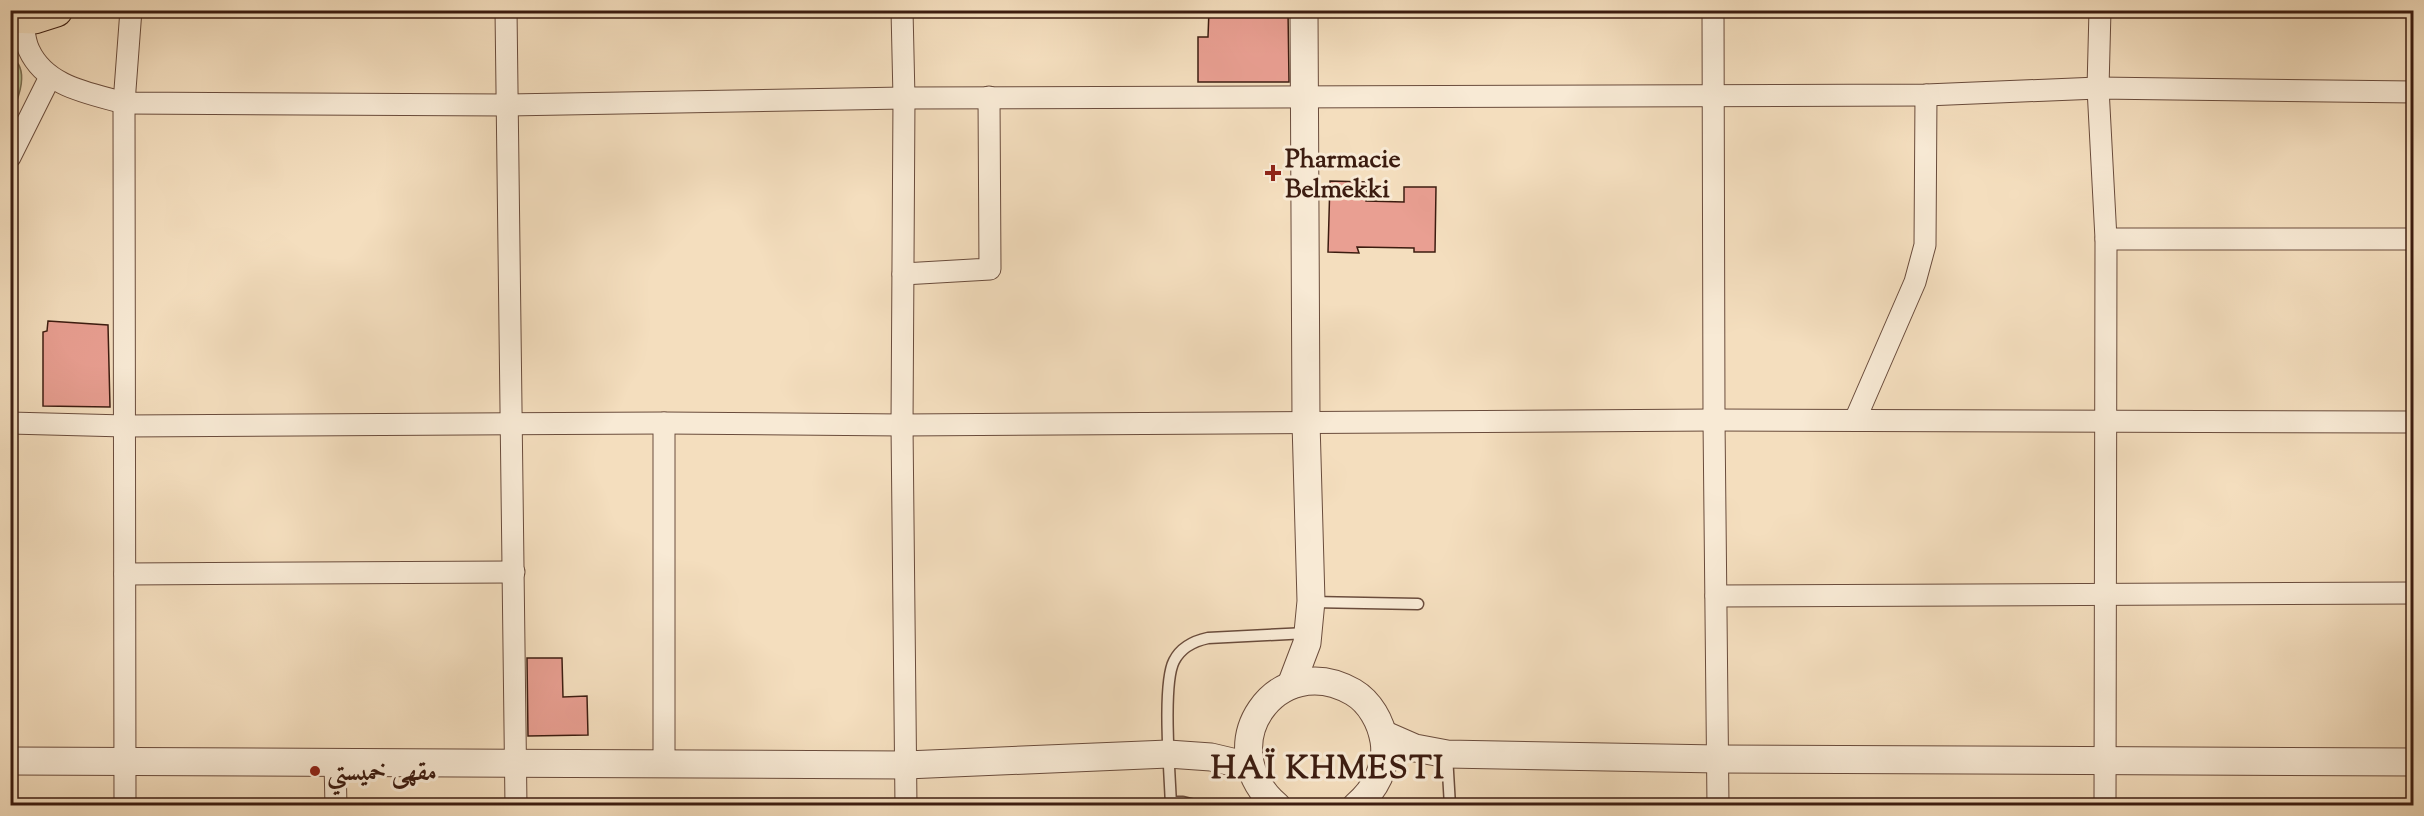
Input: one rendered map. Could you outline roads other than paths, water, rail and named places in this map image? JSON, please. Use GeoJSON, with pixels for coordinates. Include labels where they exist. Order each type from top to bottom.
{"type":"FeatureCollection","features":[{"type":"Feature","properties":{"kind":"main road"},"geometry":{"type":"LineString","coordinates":[[16,16],[34,17],[56,10]]}},
{"type":"Feature","properties":{"kind":"street"},"geometry":{"type":"LineString","coordinates":[[125,806],[124,103],[131,10]]}},
{"type":"Feature","properties":{"kind":"street"},"geometry":{"type":"LineString","coordinates":[[507,10],[506,105],[516,806]]}},
{"type":"Feature","properties":{"kind":"street"},"geometry":{"type":"LineString","coordinates":[[902,10],[904,98],[902,425],[906,806]]}},
{"type":"Feature","properties":{"kind":"street"},"geometry":{"type":"LineString","coordinates":[[1292,685],[1307,638],[1311,602],[1306,422],[1304,10]]}},
{"type":"Feature","properties":{"kind":"street"},"geometry":{"type":"LineString","coordinates":[[1713,10],[1718,806]]}},
{"type":"Feature","properties":{"kind":"street"},"geometry":{"type":"LineString","coordinates":[[2100,10],[2098,88],[2106,239],[2105,806]]}},
{"type":"Feature","properties":{"kind":"street"},"geometry":{"type":"LineString","coordinates":[[16,16],[27,48],[37,64],[50,77],[77,90],[124,103],[506,105],[904,98],[1305,95],[1926,95],[2098,88],[2414,92]]}},
{"type":"Feature","properties":{"kind":"street"},"geometry":{"type":"LineString","coordinates":[[10,157],[50,77]]}},
{"type":"Feature","properties":{"kind":"street"},"geometry":{"type":"LineString","coordinates":[[1855,420],[1915,282],[1925,245],[1926,95]]}},
{"type":"Feature","properties":{"kind":"street"},"geometry":{"type":"LineString","coordinates":[[903,274],[990,269],[989,98]]}},
{"type":"Feature","properties":{"kind":"street"},"geometry":{"type":"LineString","coordinates":[[2106,239],[2414,239]]}},
{"type":"Feature","properties":{"kind":"street"},"geometry":{"type":"LineString","coordinates":[[10,423],[125,426],[512,423],[902,425],[1714,420],[2414,422]]}},
{"type":"Feature","properties":{"kind":"street"},"geometry":{"type":"LineString","coordinates":[[664,423],[664,764]]}},
{"type":"Feature","properties":{"kind":"street"},"geometry":{"type":"LineString","coordinates":[[125,574],[514,572]]}},
{"type":"Feature","properties":{"kind":"street"},"geometry":{"type":"LineString","coordinates":[[1716,596],[2414,593]]}},
{"type":"Feature","properties":{"kind":"street"},"geometry":{"type":"LineString","coordinates":[[1307,638],[1329,682]]}},
{"type":"Feature","properties":{"kind":"street"},"geometry":{"type":"LineString","coordinates":[[1277,806],[1260,788],[1249,766],[1249,734],[1253,722],[1269,700],[1292,685],[1317,681],[1344,687],[1358,695],[1378,719],[1383,734],[1385,747],[1381,773],[1367,796],[1356,806]]}},
{"type":"Feature","properties":{"kind":"street"},"geometry":{"type":"LineString","coordinates":[[1180,754],[1249,734]]}},
{"type":"Feature","properties":{"kind":"street"},"geometry":{"type":"LineString","coordinates":[[1383,734],[1439,754]]}},
{"type":"Feature","properties":{"kind":"street"},"geometry":{"type":"LineString","coordinates":[[10,761],[906,765],[1180,754],[1230,760],[1249,766]]}},
{"type":"Feature","properties":{"kind":"street"},"geometry":{"type":"LineString","coordinates":[[1381,773],[1414,758],[1439,754],[1718,759],[2414,762]]}},
{"type":"Feature","properties":{"kind":"street"},"geometry":{"type":"LineString","coordinates":[[335,763],[336,806]]}},
{"type":"Feature","properties":{"kind":"lane"},"geometry":{"type":"LineString","coordinates":[[1311,602],[1418,604]]}},
{"type":"Feature","properties":{"kind":"lane"},"geometry":{"type":"LineString","coordinates":[[1199,806],[1183,802],[1171,804],[1180,754],[1169,678],[1175,659],[1181,651],[1198,640],[1208,638],[1307,638]]}},
{"type":"Feature","properties":{"kind":"lane"},"geometry":{"type":"LineString","coordinates":[[1439,754],[1450,806]]}},
{"type":"Feature","properties":{"kind":"place","name":"Pharmacie Belmekki"},"geometry":{"type":"Point","coordinates":[1273,173]}},
{"type":"Feature","properties":{"kind":"place","name":"مقهى خميستي"},"geometry":{"type":"Point","coordinates":[315,771]}},
{"type":"Feature","properties":{"kind":"district","name":"HAÏ KHMESTI"},"geometry":{"type":"Point","coordinates":[1328,767]}}]}
